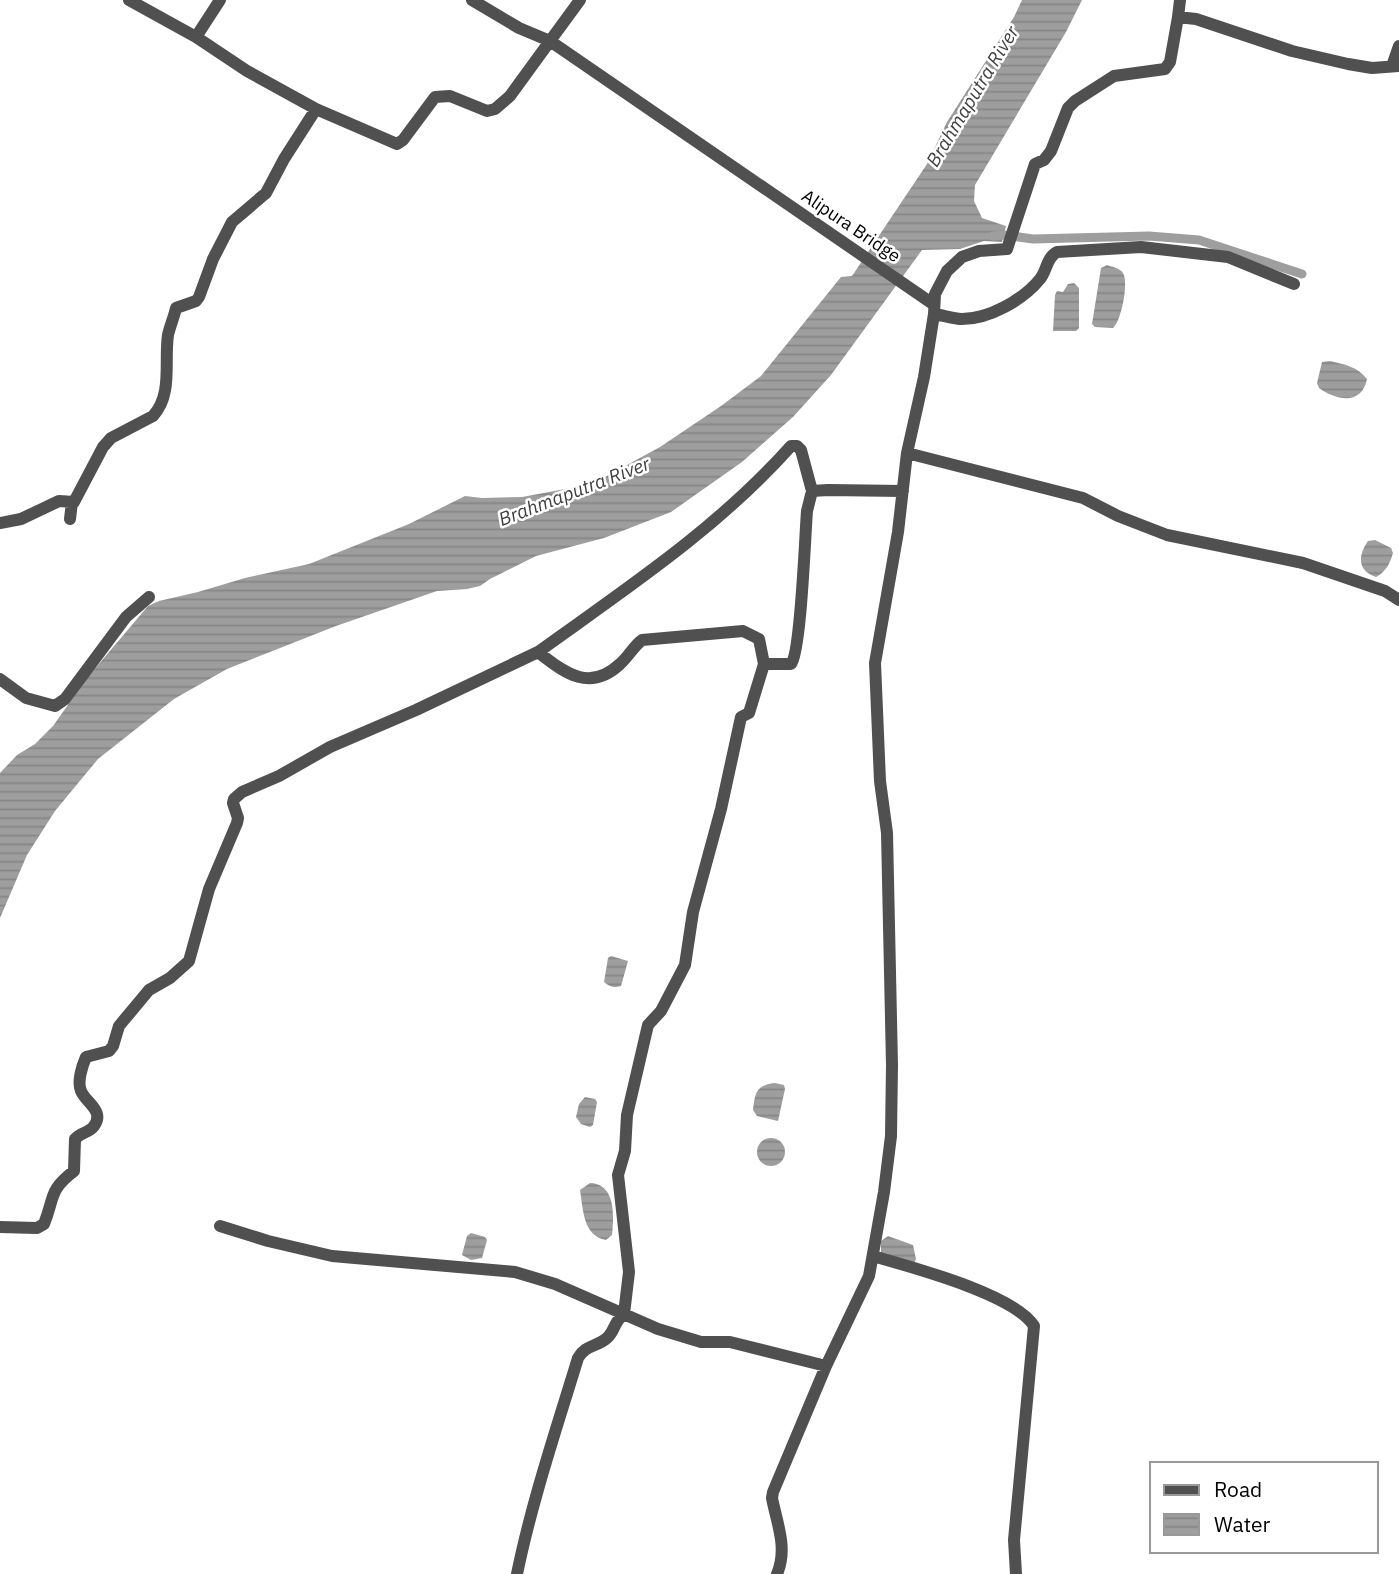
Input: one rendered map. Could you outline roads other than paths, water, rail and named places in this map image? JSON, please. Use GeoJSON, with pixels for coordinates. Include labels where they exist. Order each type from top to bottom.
{"type":"FeatureCollection","features":[{"type":"Feature","properties":{"kind":"street"},"geometry":{"type":"LineString","coordinates":[[129,0],[316,109],[397,144],[404,140],[435,97],[450,96],[487,111],[495,109],[510,96],[580,0]]}},
{"type":"Feature","properties":{"kind":"street"},"geometry":{"type":"LineString","coordinates":[[196,37],[220,0]]}},
{"type":"Feature","properties":{"kind":"street","name":"Alipura Bridge"},"geometry":{"type":"LineString","coordinates":[[472,0],[519,28],[550,41],[907,286],[934,309]]}},
{"type":"Feature","properties":{"kind":"street"},"geometry":{"type":"LineString","coordinates":[[777,1574],[783,1555],[772,1498],[826,1366],[869,1276],[891,1136],[887,833],[880,781],[875,663],[890,586],[907,453],[924,377],[934,294],[947,271],[962,257],[979,251],[1003,251],[1009,245],[1035,164],[1044,160],[1051,150],[1068,108],[1075,101],[1114,76],[1165,69],[1170,62],[1180,0]]}},
{"type":"Feature","properties":{"kind":"street"},"geometry":{"type":"LineString","coordinates":[[1178,17],[1196,19],[1292,51],[1372,68],[1395,66],[1399,46]]}},
{"type":"Feature","properties":{"kind":"street"},"geometry":{"type":"LineString","coordinates":[[70,519],[72,502],[80,495],[103,447],[111,438],[153,416],[161,406],[169,332],[176,308],[199,297],[213,259],[232,222],[266,193],[316,109]]}},
{"type":"Feature","properties":{"kind":"street"},"geometry":{"type":"LineString","coordinates":[[934,309],[963,319],[989,313],[1025,295],[1042,277],[1050,256],[1057,252],[1141,247],[1228,257],[1294,284]]}},
{"type":"Feature","properties":{"kind":"street"},"geometry":{"type":"LineString","coordinates":[[0,1227],[37,1228],[44,1224],[59,1182],[74,1171],[75,1139],[82,1132],[92,1129],[96,1123],[95,1109],[80,1087],[82,1065],[86,1057],[108,1051],[113,1046],[119,1026],[149,990],[170,978],[189,961],[209,888],[237,824],[234,799],[330,747],[538,652],[684,547],[760,481],[791,446],[797,446],[802,450],[812,491],[807,511],[795,659],[791,664],[764,664]]}},
{"type":"Feature","properties":{"kind":"street"},"geometry":{"type":"LineString","coordinates":[[907,453],[1083,498],[1118,516],[1167,535],[1303,563],[1385,591],[1399,600]]}},
{"type":"Feature","properties":{"kind":"street"},"geometry":{"type":"LineString","coordinates":[[812,491],[903,491]]}},
{"type":"Feature","properties":{"kind":"street"},"geometry":{"type":"LineString","coordinates":[[0,523],[21,519],[59,501],[72,502]]}},
{"type":"Feature","properties":{"kind":"street"},"geometry":{"type":"LineString","coordinates":[[0,679],[26,698],[55,706],[65,699],[126,617],[149,597]]}},
{"type":"Feature","properties":{"kind":"street"},"geometry":{"type":"LineString","coordinates":[[517,1574],[534,1500],[551,1454],[578,1358],[586,1348],[608,1338],[618,1318],[624,1314],[629,1272],[618,1175],[625,1151],[627,1115],[648,1025],[661,1011],[685,965],[693,912],[721,809],[736,733],[741,717],[749,713],[764,664],[759,639],[743,631],[642,640],[634,645],[628,657],[617,667],[590,678],[578,678],[565,673],[538,652]]}},
{"type":"Feature","properties":{"kind":"street"},"geometry":{"type":"LineString","coordinates":[[220,1227],[332,1256],[515,1272],[555,1283],[659,1329],[701,1342],[730,1342],[826,1366]]}},
{"type":"Feature","properties":{"kind":"street"},"geometry":{"type":"LineString","coordinates":[[873,1256],[916,1268],[978,1292],[1027,1315],[1034,1326],[1014,1540],[1016,1574]]}},
{"type":"Feature","properties":{"kind":"water","name":"Brahmaputra River"},"geometry":{"type":"Polygon","coordinates":[[[1022,0],[1082,0],[1066,32],[975,185],[974,201],[982,218],[1006,226],[1002,242],[984,241],[960,249],[922,250],[831,375],[793,417],[742,462],[671,512],[604,538],[536,556],[480,586],[437,591],[336,626],[227,669],[174,699],[98,759],[55,811],[27,855],[0,918],[0,773],[17,755],[35,744],[53,726],[87,678],[148,606],[245,578],[309,564],[409,524],[465,496],[522,497],[592,484],[660,447],[721,406],[761,376],[841,277],[852,276],[927,164],[947,122],[1022,0]]]}},
{"type":"Feature","properties":{"kind":"water"},"geometry":{"type":"Polygon","coordinates":[[[1107,265],[1120,270],[1125,278],[1121,311],[1113,328],[1095,327],[1092,324],[1101,268],[1107,265]]]}},
{"type":"Feature","properties":{"kind":"water"},"geometry":{"type":"Polygon","coordinates":[[[1074,283],[1079,288],[1079,328],[1076,331],[1053,331],[1055,295],[1057,291],[1063,292],[1068,284],[1074,283]]]}},
{"type":"Feature","properties":{"kind":"water"},"geometry":{"type":"Polygon","coordinates":[[[1330,361],[1350,367],[1367,379],[1360,393],[1354,397],[1341,398],[1319,388],[1317,383],[1322,362],[1330,361]]]}},
{"type":"Feature","properties":{"kind":"water"},"geometry":{"type":"Polygon","coordinates":[[[1375,540],[1391,548],[1393,553],[1387,567],[1376,577],[1365,571],[1361,562],[1362,552],[1368,541],[1375,540]]]}},
{"type":"Feature","properties":{"kind":"water"},"geometry":{"type":"Polygon","coordinates":[[[611,956],[628,961],[621,986],[612,987],[604,982],[608,958],[611,956]]]}},
{"type":"Feature","properties":{"kind":"water"},"geometry":{"type":"Polygon","coordinates":[[[775,1083],[784,1085],[785,1089],[778,1121],[757,1116],[753,1110],[760,1088],[775,1083]]]}},
{"type":"Feature","properties":{"kind":"water"},"geometry":{"type":"Polygon","coordinates":[[[585,1097],[597,1102],[593,1125],[590,1127],[581,1124],[576,1117],[579,1104],[585,1097]]]}},
{"type":"Feature","properties":{"kind":"water"},"geometry":{"type":"Polygon","coordinates":[[[771,1138],[781,1142],[785,1152],[781,1162],[771,1166],[761,1162],[757,1152],[761,1142],[771,1138]]]}},
{"type":"Feature","properties":{"kind":"water"},"geometry":{"type":"Polygon","coordinates":[[[590,1183],[605,1189],[611,1202],[612,1235],[606,1240],[593,1233],[583,1213],[580,1190],[590,1183]]]}},
{"type":"Feature","properties":{"kind":"water"},"geometry":{"type":"Polygon","coordinates":[[[471,1233],[487,1240],[482,1258],[471,1260],[462,1255],[467,1236],[471,1233]]]}},
{"type":"Feature","properties":{"kind":"water"},"geometry":{"type":"Polygon","coordinates":[[[888,1236],[913,1245],[916,1259],[914,1264],[881,1255],[881,1241],[888,1236]]]}},
{"type":"Feature","properties":{"kind":"waterway"},"geometry":{"type":"LineString","coordinates":[[993,236],[1033,239],[1149,236],[1199,240],[1302,274]]}}]}
